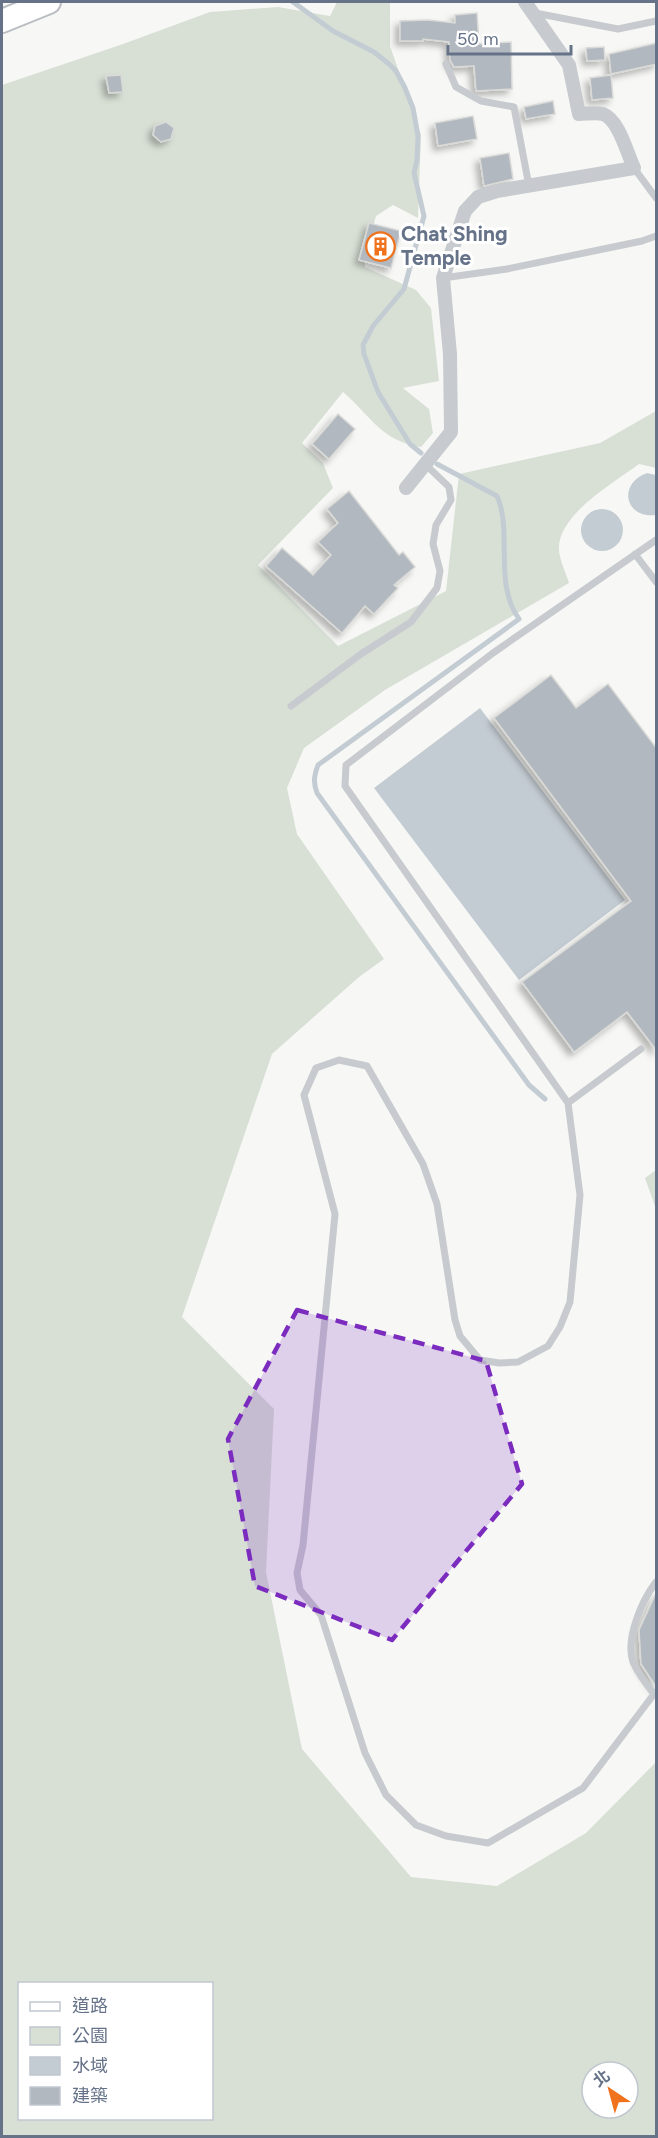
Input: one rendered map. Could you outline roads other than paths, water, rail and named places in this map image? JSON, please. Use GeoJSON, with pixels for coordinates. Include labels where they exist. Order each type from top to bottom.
{"type":"FeatureCollection","features":[{"type":"Feature","properties":{"kind":"main road"},"geometry":{"type":"LineString","coordinates":[[2,21],[49,2]]}},
{"type":"Feature","properties":{"kind":"street"},"geometry":{"type":"LineString","coordinates":[[406,488],[452,432],[450,354],[443,278],[465,211],[477,197],[497,191],[634,168],[617,127],[611,119],[602,114],[579,114],[569,65],[529,7]]}},
{"type":"Feature","properties":{"kind":"lane"},"geometry":{"type":"LineString","coordinates":[[529,7],[618,29],[657,21]]}},
{"type":"Feature","properties":{"kind":"lane"},"geometry":{"type":"LineString","coordinates":[[446,64],[456,87],[482,101],[514,106],[528,186]]}},
{"type":"Feature","properties":{"kind":"lane"},"geometry":{"type":"LineString","coordinates":[[634,168],[657,198]]}},
{"type":"Feature","properties":{"kind":"lane"},"geometry":{"type":"LineString","coordinates":[[443,278],[507,269],[657,236]]}},
{"type":"Feature","properties":{"kind":"lane"},"geometry":{"type":"LineString","coordinates":[[291,706],[361,654],[411,622],[436,588],[440,571],[433,544],[436,525],[451,500],[449,487],[426,465]]}},
{"type":"Feature","properties":{"kind":"lane"},"geometry":{"type":"LineString","coordinates":[[657,540],[493,653],[346,765],[345,786],[568,1103],[580,1196],[570,1302],[560,1327],[548,1347],[518,1362],[499,1363],[480,1360],[460,1336],[455,1320],[437,1204],[423,1164],[368,1066],[339,1060],[316,1068],[304,1095],[334,1214],[304,1534],[297,1574],[300,1590],[324,1622],[338,1673],[365,1753],[386,1795],[416,1825],[446,1836],[488,1843],[582,1788],[655,1695],[641,1677],[632,1659],[633,1626],[647,1593],[657,1582]]}},
{"type":"Feature","properties":{"kind":"lane"},"geometry":{"type":"LineString","coordinates":[[635,554],[657,582]]}},
{"type":"Feature","properties":{"kind":"lane"},"geometry":{"type":"LineString","coordinates":[[568,1103],[641,1049]]}},
{"type":"Feature","properties":{"kind":"water"},"geometry":{"type":"Polygon","coordinates":[[[647,473],[656,475],[656,515],[637,512],[629,500],[628,492],[631,485],[647,473]]]}},
{"type":"Feature","properties":{"kind":"water"},"geometry":{"type":"Polygon","coordinates":[[[602,509],[610,510],[617,515],[622,522],[622,538],[617,545],[610,550],[602,551],[594,550],[587,545],[582,538],[581,530],[582,522],[587,515],[594,510],[602,509]]]}},
{"type":"Feature","properties":{"kind":"water"},"geometry":{"type":"Polygon","coordinates":[[[480,708],[625,900],[519,980],[374,788],[480,708]]]}},
{"type":"Feature","properties":{"kind":"waterway"},"geometry":{"type":"LineString","coordinates":[[293,2],[333,31],[374,52],[389,64],[396,71],[413,108],[418,136],[414,173],[424,216],[404,289],[373,326],[363,345],[378,392],[410,444],[421,453]]}},
{"type":"Feature","properties":{"kind":"waterway"},"geometry":{"type":"LineString","coordinates":[[437,464],[497,496],[504,525],[507,590],[511,605],[519,619],[318,765],[315,786],[317,793],[529,1085],[545,1099]]}},
{"type":"Feature","properties":{"kind":"place","name":"Chat Shing Temple"},"geometry":{"type":"Point","coordinates":[380,246]}}]}
